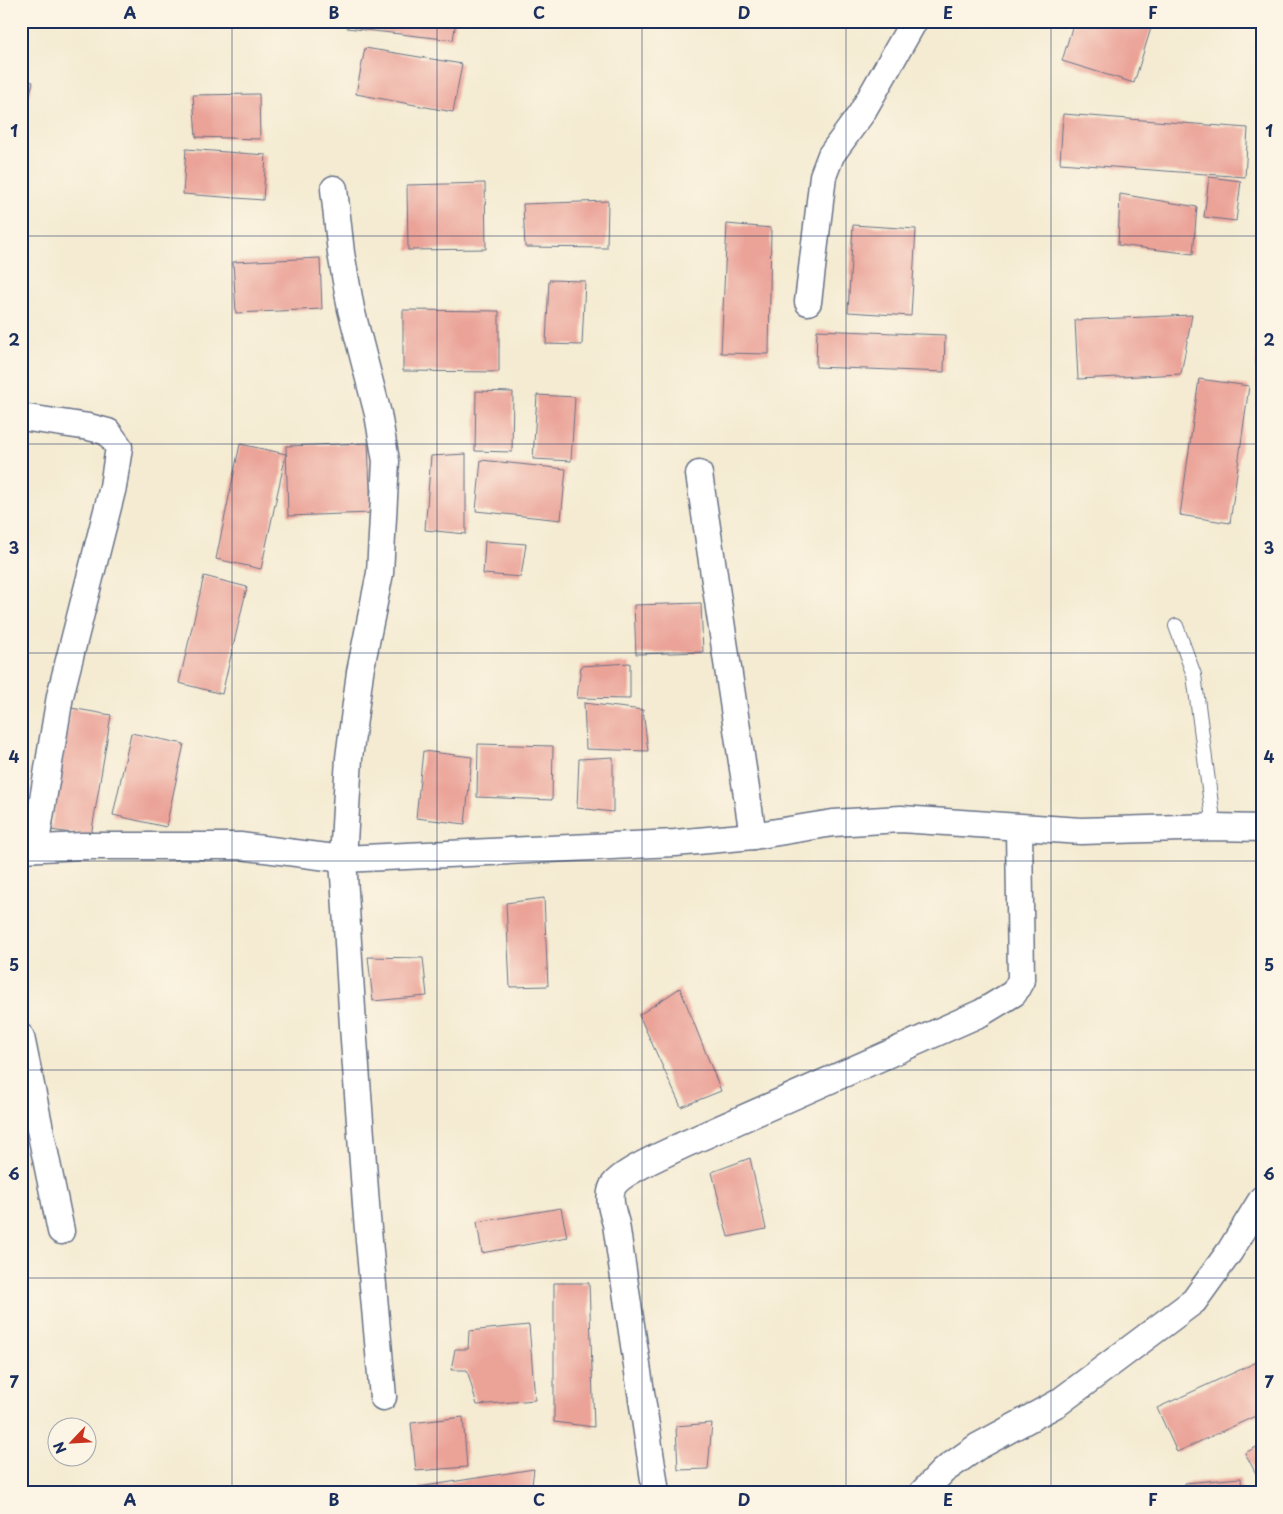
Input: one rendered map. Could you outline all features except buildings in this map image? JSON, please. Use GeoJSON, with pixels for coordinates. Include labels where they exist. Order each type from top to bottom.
{"type":"FeatureCollection","features":[{"type":"Feature","properties":{"kind":"street"},"geometry":{"type":"LineString","coordinates":[[808,302],[823,176],[831,155],[861,114],[914,21]]}},
{"type":"Feature","properties":{"kind":"street"},"geometry":{"type":"LineString","coordinates":[[334,190],[341,252],[351,309],[378,414],[386,461],[380,573],[360,672],[349,758],[343,859],[366,1208],[383,1397]]}},
{"type":"Feature","properties":{"kind":"street"},"geometry":{"type":"LineString","coordinates":[[21,417],[89,427],[108,432],[118,446],[113,487],[60,696],[28,849],[82,846],[240,846],[343,859],[675,843],[753,836],[833,823],[901,819],[1081,831],[1214,827],[1262,828]]}},
{"type":"Feature","properties":{"kind":"street"},"geometry":{"type":"LineString","coordinates":[[699,474],[753,836]]}},
{"type":"Feature","properties":{"kind":"street"},"geometry":{"type":"LineString","coordinates":[[656,1493],[616,1224],[610,1200],[614,1186],[619,1179],[637,1168],[683,1145],[981,1013],[1014,993],[1021,980],[1019,828]]}},
{"type":"Feature","properties":{"kind":"street"},"geometry":{"type":"LineString","coordinates":[[21,1037],[61,1231]]}},
{"type":"Feature","properties":{"kind":"street"},"geometry":{"type":"LineString","coordinates":[[922,1493],[943,1471],[977,1447],[1058,1403],[1194,1301],[1230,1251],[1262,1199]]}},
{"type":"Feature","properties":{"kind":"lane"},"geometry":{"type":"LineString","coordinates":[[1176,626],[1194,675],[1214,827]]}}]}
